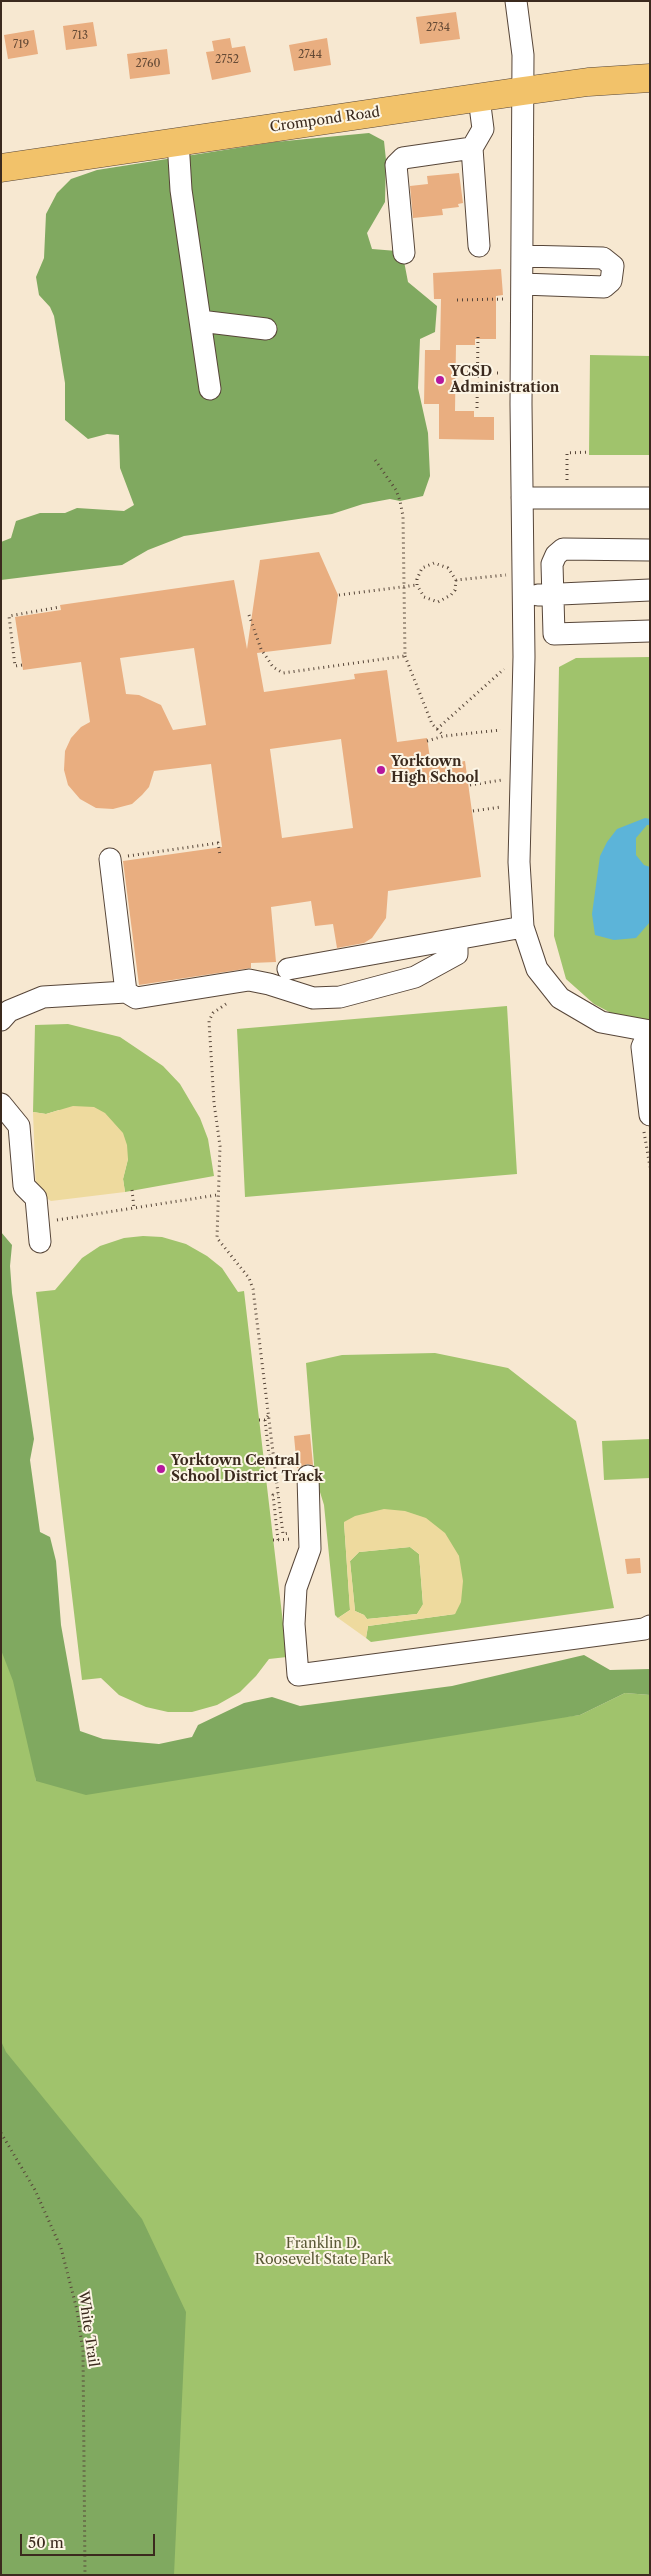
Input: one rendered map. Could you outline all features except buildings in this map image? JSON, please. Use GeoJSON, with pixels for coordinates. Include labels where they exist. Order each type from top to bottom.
{"type":"FeatureCollection","features":[{"type":"Feature","properties":{"kind":"highway","name":"Crompond Road"},"geometry":{"type":"LineString","coordinates":[[1,168],[588,82],[650,78]]}},
{"type":"Feature","properties":{"kind":"street"},"geometry":{"type":"LineString","coordinates":[[516,1],[523,55],[523,552],[515,590],[524,633],[519,862],[523,927],[537,969],[560,998],[601,1022],[650,1031],[642,1046],[647,1069],[647,1122]]}},
{"type":"Feature","properties":{"kind":"street"},"geometry":{"type":"LineString","coordinates":[[479,98],[483,129],[472,148],[479,246]]}},
{"type":"Feature","properties":{"kind":"street"},"geometry":{"type":"LineString","coordinates":[[178,141],[181,190],[210,389]]}},
{"type":"Feature","properties":{"kind":"street"},"geometry":{"type":"LineString","coordinates":[[404,253],[396,165],[403,158],[472,148]]}},
{"type":"Feature","properties":{"kind":"street"},"geometry":{"type":"LineString","coordinates":[[522,256],[603,258],[613,266],[611,280],[604,287],[522,284]]}},
{"type":"Feature","properties":{"kind":"street"},"geometry":{"type":"LineString","coordinates":[[200,321],[266,329]]}},
{"type":"Feature","properties":{"kind":"street"},"geometry":{"type":"LineString","coordinates":[[522,498],[650,498]]}},
{"type":"Feature","properties":{"kind":"street"},"geometry":{"type":"LineString","coordinates":[[554,634],[552,564],[555,556],[563,549],[650,550]]}},
{"type":"Feature","properties":{"kind":"street"},"geometry":{"type":"LineString","coordinates":[[523,552],[555,556]]}},
{"type":"Feature","properties":{"kind":"street"},"geometry":{"type":"LineString","coordinates":[[515,590],[552,596],[650,590]]}},
{"type":"Feature","properties":{"kind":"street"},"geometry":{"type":"LineString","coordinates":[[524,633],[650,631]]}},
{"type":"Feature","properties":{"kind":"street"},"geometry":{"type":"LineString","coordinates":[[110,859],[126,992]]}},
{"type":"Feature","properties":{"kind":"street"},"geometry":{"type":"LineString","coordinates":[[288,969],[523,927]]}},
{"type":"Feature","properties":{"kind":"street"},"geometry":{"type":"LineString","coordinates":[[1,1020],[8,1011],[43,998],[126,992],[136,998],[249,980],[269,984],[313,998],[340,997],[415,977],[457,954],[457,940]]}},
{"type":"Feature","properties":{"kind":"street"},"geometry":{"type":"LineString","coordinates":[[1,1104],[18,1126],[24,1186],[36,1198],[39,1233]]}},
{"type":"Feature","properties":{"kind":"street"},"geometry":{"type":"LineString","coordinates":[[308,1476],[310,1549],[296,1588],[294,1624],[298,1675],[634,1630],[650,1626]]}},
{"type":"Feature","properties":{"kind":"path"},"geometry":{"type":"LineString","coordinates":[[477,408],[478,336]]}},
{"type":"Feature","properties":{"kind":"path"},"geometry":{"type":"LineString","coordinates":[[457,372],[509,373]]}},
{"type":"Feature","properties":{"kind":"path"},"geometry":{"type":"LineString","coordinates":[[567,498],[566,453],[589,452]]}},
{"type":"Feature","properties":{"kind":"path"},"geometry":{"type":"LineString","coordinates":[[373,457],[396,490],[400,501],[405,656],[432,724],[444,736]]}},
{"type":"Feature","properties":{"kind":"path"},"geometry":{"type":"LineString","coordinates":[[434,563],[448,568],[456,580],[451,595],[438,602],[424,597],[417,585],[417,579],[422,568],[434,563]]}},
{"type":"Feature","properties":{"kind":"path"},"geometry":{"type":"LineString","coordinates":[[507,566],[507,575],[515,590]]}},
{"type":"Feature","properties":{"kind":"path"},"geometry":{"type":"LineString","coordinates":[[456,580],[507,575]]}},
{"type":"Feature","properties":{"kind":"path"},"geometry":{"type":"LineString","coordinates":[[338,595],[417,585]]}},
{"type":"Feature","properties":{"kind":"path"},"geometry":{"type":"LineString","coordinates":[[22,665],[15,666],[8,616],[60,607]]}},
{"type":"Feature","properties":{"kind":"path"},"geometry":{"type":"LineString","coordinates":[[249,615],[261,649],[273,667],[283,673],[405,656]]}},
{"type":"Feature","properties":{"kind":"path"},"geometry":{"type":"LineString","coordinates":[[437,729],[506,668],[505,677]]}},
{"type":"Feature","properties":{"kind":"path"},"geometry":{"type":"LineString","coordinates":[[427,741],[444,736],[501,732],[502,723]]}},
{"type":"Feature","properties":{"kind":"path"},"geometry":{"type":"LineString","coordinates":[[502,771],[502,789]]}},
{"type":"Feature","properties":{"kind":"path"},"geometry":{"type":"LineString","coordinates":[[470,785],[502,780]]}},
{"type":"Feature","properties":{"kind":"path"},"geometry":{"type":"LineString","coordinates":[[473,811],[503,807],[502,798]]}},
{"type":"Feature","properties":{"kind":"path"},"geometry":{"type":"LineString","coordinates":[[110,859],[218,843],[220,855]]}},
{"type":"Feature","properties":{"kind":"path"},"geometry":{"type":"LineString","coordinates":[[227,1002],[213,1012],[209,1021],[214,1103],[220,1146],[220,1182],[216,1195],[216,1238],[249,1278],[253,1289],[283,1534]]}},
{"type":"Feature","properties":{"kind":"path"},"geometry":{"type":"LineString","coordinates":[[647,1122],[650,1167]]}},
{"type":"Feature","properties":{"kind":"path"},"geometry":{"type":"LineString","coordinates":[[132,1190],[134,1208]]}},
{"type":"Feature","properties":{"kind":"path"},"geometry":{"type":"LineString","coordinates":[[39,1233],[134,1208],[216,1195]]}},
{"type":"Feature","properties":{"kind":"path"},"geometry":{"type":"LineString","coordinates":[[269,1415],[265,1420],[270,1464],[274,1464]]}},
{"type":"Feature","properties":{"kind":"path"},"geometry":{"type":"LineString","coordinates":[[259,1420],[265,1420]]}},
{"type":"Feature","properties":{"kind":"path"},"geometry":{"type":"LineString","coordinates":[[273,1540],[278,1540],[273,1495],[278,1494]]}},
{"type":"Feature","properties":{"kind":"path","name":"White Trail"},"geometry":{"type":"LineString","coordinates":[[1,2133],[35,2190],[60,2248],[77,2310],[82,2351],[85,2575]]}},
{"type":"Feature","properties":{"kind":"green space"},"geometry":{"type":"Polygon","coordinates":[[[369,133],[384,141],[386,160],[385,202],[367,233],[372,249],[397,251],[403,256],[408,282],[437,306],[435,332],[420,339],[418,388],[428,433],[430,476],[423,496],[400,501],[390,499],[363,504],[332,514],[184,536],[148,550],[122,565],[1,580],[1,542],[11,538],[16,521],[40,513],[65,513],[77,508],[124,511],[134,505],[120,468],[119,435],[107,434],[88,439],[65,420],[65,383],[54,316],[50,307],[39,295],[36,277],[44,258],[46,214],[57,193],[71,179],[97,170],[275,142],[369,133]]]}},
{"type":"Feature","properties":{"kind":"green space"},"geometry":{"type":"Polygon","coordinates":[[[590,355],[650,356],[650,455],[589,455],[590,355]]]}},
{"type":"Feature","properties":{"kind":"green space"},"geometry":{"type":"Polygon","coordinates":[[[650,657],[650,1021],[615,1015],[594,1004],[566,979],[554,936],[559,667],[576,658],[650,657]]]}},
{"type":"Feature","properties":{"kind":"green space"},"geometry":{"type":"Polygon","coordinates":[[[507,1006],[517,1174],[245,1197],[237,1029],[507,1006]]]}},
{"type":"Feature","properties":{"kind":"green space"},"geometry":{"type":"Polygon","coordinates":[[[68,1024],[120,1037],[163,1066],[180,1084],[200,1118],[208,1139],[214,1176],[125,1192],[123,1179],[128,1159],[59,1110],[46,1114],[33,1112],[35,1025],[68,1024]]]}},
{"type":"Feature","properties":{"kind":"green space"},"geometry":{"type":"Polygon","coordinates":[[[1,1232],[12,1245],[10,1266],[12,1293],[34,1439],[30,1460],[40,1532],[50,1537],[56,1561],[61,1625],[80,1731],[103,1739],[159,1744],[192,1737],[198,1725],[244,1703],[272,1697],[300,1706],[452,1686],[584,1655],[610,1670],[650,1669],[650,1695],[625,1693],[580,1715],[86,1795],[36,1781],[13,1681],[1,1650],[1,1232]]]}},
{"type":"Feature","properties":{"kind":"green space","name":"Yorktown Central School District Track"},"geometry":{"type":"Polygon","coordinates":[[[162,1237],[186,1244],[207,1256],[222,1268],[238,1292],[244,1291],[287,1657],[269,1659],[240,1692],[217,1705],[192,1712],[168,1712],[146,1707],[119,1695],[101,1678],[82,1680],[36,1292],[55,1290],[82,1258],[100,1246],[124,1238],[162,1237]]]}},
{"type":"Feature","properties":{"kind":"green space"},"geometry":{"type":"Polygon","coordinates":[[[435,1353],[508,1368],[576,1421],[614,1608],[371,1642],[366,1638],[368,1626],[455,1614],[459,1556],[344,1522],[350,1610],[338,1618],[335,1615],[324,1505],[315,1476],[306,1363],[342,1355],[435,1353]]]}},
{"type":"Feature","properties":{"kind":"green space"},"geometry":{"type":"Polygon","coordinates":[[[650,1439],[650,1478],[604,1480],[602,1441],[650,1439]]]}},
{"type":"Feature","properties":{"kind":"green space","name":"Franklin D. Roosevelt State Park"},"geometry":{"type":"Polygon","coordinates":[[[1,1515],[36,1781],[580,1715],[625,1693],[650,1695],[650,2575],[1,2575],[1,1515]]]}},
{"type":"Feature","properties":{"kind":"green space"},"geometry":{"type":"Polygon","coordinates":[[[410,1547],[419,1554],[423,1605],[417,1614],[367,1619],[364,1615],[355,1611],[350,1561],[359,1552],[410,1547]]]}},
{"type":"Feature","properties":{"kind":"green space"},"geometry":{"type":"Polygon","coordinates":[[[1,2041],[6,2052],[142,2219],[186,2312],[174,2575],[1,2575],[1,2041]]]}},
{"type":"Feature","properties":{"kind":"sand"},"geometry":{"type":"Polygon","coordinates":[[[73,1106],[94,1107],[105,1113],[123,1133],[127,1145],[128,1159],[123,1179],[125,1192],[51,1201],[36,1192],[33,1112],[46,1114],[73,1106]]]}},
{"type":"Feature","properties":{"kind":"sand"},"geometry":{"type":"Polygon","coordinates":[[[384,1509],[405,1511],[426,1518],[445,1533],[459,1556],[463,1581],[461,1602],[455,1614],[368,1626],[366,1638],[338,1618],[350,1610],[344,1522],[355,1516],[384,1509]],[[410,1547],[359,1552],[350,1561],[355,1611],[364,1615],[367,1619],[417,1614],[423,1604],[419,1554],[410,1547]]]}},
{"type":"Feature","properties":{"kind":"water"},"geometry":{"type":"Polygon","coordinates":[[[645,818],[650,819],[650,825],[647,825],[636,838],[636,855],[644,865],[650,867],[650,922],[636,938],[614,940],[595,935],[592,914],[600,856],[607,842],[617,829],[645,818]]]}},
{"type":"Feature","properties":{"kind":"place","name":"YCSD Administration"},"geometry":{"type":"Point","coordinates":[440,380]}},
{"type":"Feature","properties":{"kind":"place","name":"Yorktown High School"},"geometry":{"type":"Point","coordinates":[381,770]}},
{"type":"Feature","properties":{"kind":"place","name":"Yorktown Central School District Track"},"geometry":{"type":"Point","coordinates":[161,1469]}}]}
